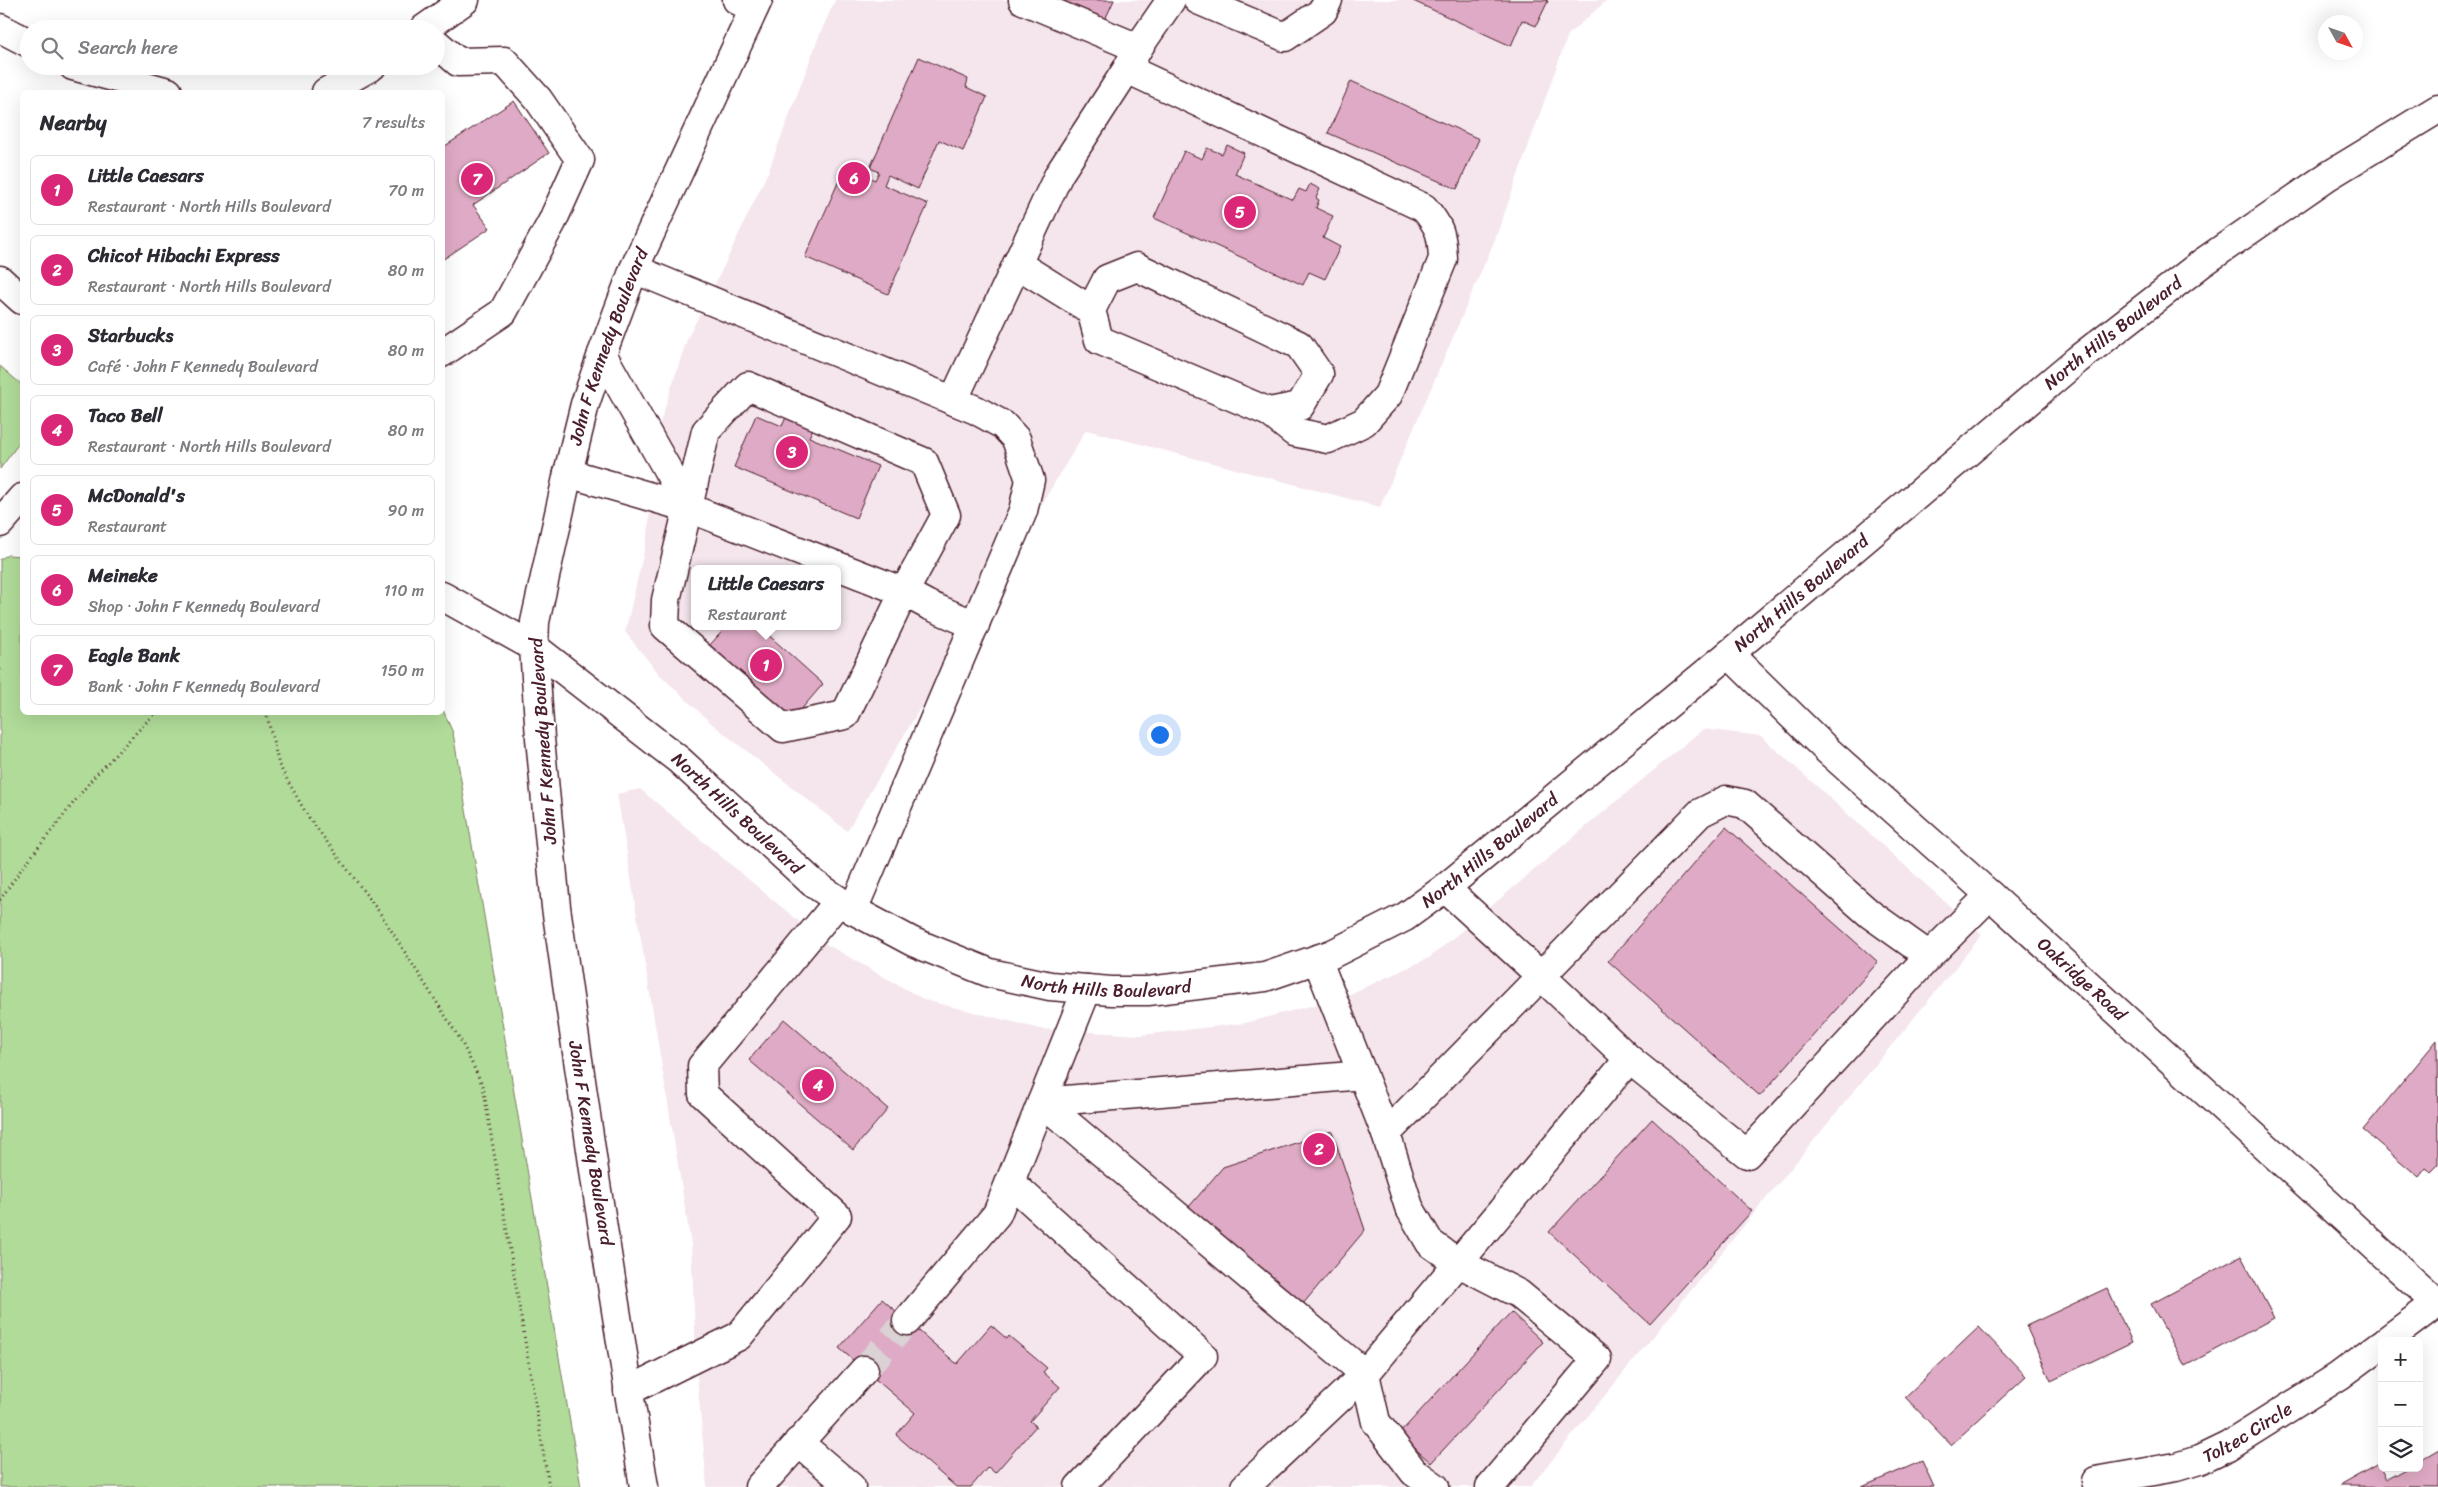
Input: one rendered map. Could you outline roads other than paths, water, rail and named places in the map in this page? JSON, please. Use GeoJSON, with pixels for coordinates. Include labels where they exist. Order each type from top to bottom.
{"type":"FeatureCollection","features":[{"type":"Feature","properties":{"kind":"street"},"geometry":{"type":"LineString","coordinates":[[437,20],[465,0]]}},
{"type":"Feature","properties":{"kind":"street"},"geometry":{"type":"LineString","coordinates":[[1023,0],[1424,208],[1438,224],[1442,236],[1443,259],[1388,395],[1364,422],[1328,439],[1294,432],[1269,412],[1098,340],[1091,310],[1107,279],[1137,267],[1299,344],[1319,374],[1300,406],[1269,412]]}},
{"type":"Feature","properties":{"kind":"street"},"geometry":{"type":"LineString","coordinates":[[953,401],[1059,174],[1171,0]]}},
{"type":"Feature","properties":{"kind":"street"},"geometry":{"type":"LineString","coordinates":[[1198,0],[1285,36],[1323,11],[1328,0]]}},
{"type":"Feature","properties":{"kind":"street","name":"John F Kennedy Boulevard"},"geometry":{"type":"LineString","coordinates":[[644,1487],[556,907],[540,738],[534,648],[536,622],[544,577],[585,404],[634,269],[750,3]]}},
{"type":"Feature","properties":{"kind":"street"},"geometry":{"type":"LineString","coordinates":[[0,28],[20,38]]}},
{"type":"Feature","properties":{"kind":"street"},"geometry":{"type":"LineString","coordinates":[[445,51],[458,62],[504,61],[538,100],[580,160],[552,222],[502,312],[445,351]]}},
{"type":"Feature","properties":{"kind":"street"},"geometry":{"type":"LineString","coordinates":[[106,75],[161,90]]}},
{"type":"Feature","properties":{"kind":"street"},"geometry":{"type":"LineString","coordinates":[[330,90],[356,75]]}},
{"type":"Feature","properties":{"kind":"street","name":"North Hills Boulevard"},"geometry":{"type":"LineString","coordinates":[[445,598],[534,648],[679,760],[813,883],[846,905],[913,942],[990,972],[1050,986],[1148,991],[1239,981],[1272,974],[1332,954],[1405,917],[1445,888],[1729,654],[2077,360],[2202,263],[2328,176],[2438,109]]}},
{"type":"Feature","properties":{"kind":"street"},"geometry":{"type":"LineString","coordinates":[[1017,264],[1091,310]]}},
{"type":"Feature","properties":{"kind":"street"},"geometry":{"type":"LineString","coordinates":[[628,1390],[739,1336],[837,1216],[704,1094],[702,1066],[846,905],[975,625],[1022,511],[1030,480],[1016,439],[1003,425],[976,410],[634,269]]}},
{"type":"Feature","properties":{"kind":"street"},"geometry":{"type":"LineString","coordinates":[[0,280],[20,298]]}},
{"type":"Feature","properties":{"kind":"street"},"geometry":{"type":"LineString","coordinates":[[602,354],[689,508]]}},
{"type":"Feature","properties":{"kind":"street"},"geometry":{"type":"LineString","coordinates":[[748,386],[924,462],[946,515],[904,592],[846,715],[782,728],[665,626],[666,600],[706,431],[748,386]]}},
{"type":"Feature","properties":{"kind":"street"},"geometry":{"type":"LineString","coordinates":[[568,473],[689,508],[835,565]]}},
{"type":"Feature","properties":{"kind":"street"},"geometry":{"type":"LineString","coordinates":[[0,523],[20,500]]}},
{"type":"Feature","properties":{"kind":"street"},"geometry":{"type":"LineString","coordinates":[[841,567],[904,592],[928,605],[975,625]]}},
{"type":"Feature","properties":{"kind":"street","name":"Oakridge Road"},"geometry":{"type":"LineString","coordinates":[[1729,654],[1826,749],[1990,895],[2438,1303]]}},
{"type":"Feature","properties":{"kind":"street"},"geometry":{"type":"LineString","coordinates":[[1386,1134],[1700,813],[1726,800],[1745,804],[1870,914],[1929,956]]}},
{"type":"Feature","properties":{"kind":"street"},"geometry":{"type":"LineString","coordinates":[[1445,888],[1629,1059],[1747,1154],[1929,956],[1990,895]]}},
{"type":"Feature","properties":{"kind":"street"},"geometry":{"type":"LineString","coordinates":[[1317,959],[1386,1134],[1409,1207],[1430,1244],[1457,1262],[1519,1294],[1597,1359],[1490,1487]]}},
{"type":"Feature","properties":{"kind":"street"},"geometry":{"type":"LineString","coordinates":[[908,1321],[997,1214],[1087,989]]}},
{"type":"Feature","properties":{"kind":"street"},"geometry":{"type":"LineString","coordinates":[[1245,1487],[1365,1374],[1629,1059]]}},
{"type":"Feature","properties":{"kind":"street"},"geometry":{"type":"LineString","coordinates":[[1042,1102],[1363,1075]]}},
{"type":"Feature","properties":{"kind":"street"},"geometry":{"type":"LineString","coordinates":[[1042,1102],[1365,1374],[1376,1422],[1414,1472],[1435,1487]]}},
{"type":"Feature","properties":{"kind":"street"},"geometry":{"type":"LineString","coordinates":[[1010,1182],[1202,1356],[1079,1487]]}},
{"type":"Feature","properties":{"kind":"street"},"geometry":{"type":"LineString","coordinates":[[2391,1337],[2438,1303]]}},
{"type":"Feature","properties":{"kind":"street","name":"Toltec Circle"},"geometry":{"type":"LineString","coordinates":[[2096,1481],[2176,1467],[2199,1460],[2228,1446],[2339,1376],[2378,1347]]}},
{"type":"Feature","properties":{"kind":"street"},"geometry":{"type":"LineString","coordinates":[[759,1487],[864,1370]]}},
{"type":"Feature","properties":{"kind":"street"},"geometry":{"type":"LineString","coordinates":[[801,1438],[851,1487]]}},
{"type":"Feature","properties":{"kind":"tunnel"},"geometry":{"type":"LineString","coordinates":[[864,1370],[907,1321]]}},
{"type":"Feature","properties":{"kind":"place","name":"Meineke"},"geometry":{"type":"Point","coordinates":[854,178]}},
{"type":"Feature","properties":{"kind":"place","name":"Eagle Bank"},"geometry":{"type":"Point","coordinates":[477,179]}},
{"type":"Feature","properties":{"kind":"place","name":"McDonald's"},"geometry":{"type":"Point","coordinates":[1240,212]}},
{"type":"Feature","properties":{"kind":"place","name":"Starbucks"},"geometry":{"type":"Point","coordinates":[792,452]}},
{"type":"Feature","properties":{"kind":"place","name":"Little Caesars"},"geometry":{"type":"Point","coordinates":[766,665]}},
{"type":"Feature","properties":{"kind":"place","name":"Taco Bell"},"geometry":{"type":"Point","coordinates":[818,1085]}},
{"type":"Feature","properties":{"kind":"place","name":"Chicot Hibachi Express"},"geometry":{"type":"Point","coordinates":[1319,1149]}}]}
